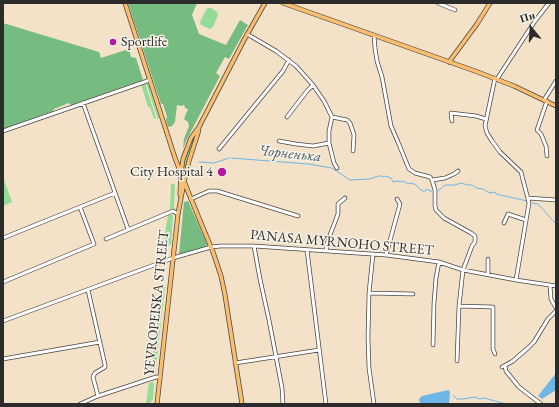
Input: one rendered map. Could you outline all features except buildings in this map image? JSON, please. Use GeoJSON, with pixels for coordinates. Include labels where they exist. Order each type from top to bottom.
{"type":"FeatureCollection","features":[{"type":"Feature","properties":{"kind":"main road"},"geometry":{"type":"LineString","coordinates":[[125,3],[175,158],[211,247],[221,276],[242,404]]}},
{"type":"Feature","properties":{"kind":"main road","name":"YEVROPEISKA STREET"},"geometry":{"type":"LineString","coordinates":[[180,205],[181,172],[186,149],[265,3]]}},
{"type":"Feature","properties":{"kind":"main road"},"geometry":{"type":"LineString","coordinates":[[284,3],[496,79],[556,106]]}},
{"type":"Feature","properties":{"kind":"main road"},"geometry":{"type":"LineString","coordinates":[[450,62],[490,3]]}},
{"type":"Feature","properties":{"kind":"main road","name":"YEVROPEISKA STREET"},"geometry":{"type":"LineString","coordinates":[[157,404],[178,214],[189,161],[199,127]]}},
{"type":"Feature","properties":{"kind":"street"},"geometry":{"type":"LineString","coordinates":[[438,3],[455,10]]}},
{"type":"Feature","properties":{"kind":"street"},"geometry":{"type":"LineString","coordinates":[[516,280],[529,203],[528,198],[521,172],[500,152],[487,133],[485,126],[496,79],[549,3]]}},
{"type":"Feature","properties":{"kind":"street"},"geometry":{"type":"LineString","coordinates":[[247,34],[276,51],[296,66],[313,85],[324,101],[332,117],[329,131],[329,144],[334,163],[337,168]]}},
{"type":"Feature","properties":{"kind":"street"},"geometry":{"type":"LineString","coordinates":[[374,35],[377,61],[382,77],[391,129],[409,169],[415,173],[430,177],[435,190],[436,210],[444,218],[471,233],[476,240],[472,246],[463,270],[459,306],[458,361]]}},
{"type":"Feature","properties":{"kind":"street"},"geometry":{"type":"LineString","coordinates":[[219,149],[283,71],[289,60]]}},
{"type":"Feature","properties":{"kind":"street"},"geometry":{"type":"LineString","coordinates":[[3,131],[150,80]]}},
{"type":"Feature","properties":{"kind":"street"},"geometry":{"type":"LineString","coordinates":[[547,156],[546,146],[541,134],[537,130],[545,101],[556,81]]}},
{"type":"Feature","properties":{"kind":"street"},"geometry":{"type":"LineString","coordinates":[[287,117],[313,85]]}},
{"type":"Feature","properties":{"kind":"street"},"geometry":{"type":"LineString","coordinates":[[83,103],[128,229]]}},
{"type":"Feature","properties":{"kind":"street"},"geometry":{"type":"LineString","coordinates":[[452,121],[451,113],[486,118]]}},
{"type":"Feature","properties":{"kind":"street"},"geometry":{"type":"LineString","coordinates":[[332,117],[347,120],[350,123],[354,135],[353,150]]}},
{"type":"Feature","properties":{"kind":"street"},"geometry":{"type":"LineString","coordinates":[[279,141],[313,146],[329,144]]}},
{"type":"Feature","properties":{"kind":"street"},"geometry":{"type":"LineString","coordinates":[[432,180],[445,178],[458,171]]}},
{"type":"Feature","properties":{"kind":"street"},"geometry":{"type":"LineString","coordinates":[[191,199],[210,191],[217,191],[298,216]]}},
{"type":"Feature","properties":{"kind":"street"},"geometry":{"type":"LineString","coordinates":[[3,238],[115,193]]}},
{"type":"Feature","properties":{"kind":"street"},"geometry":{"type":"LineString","coordinates":[[326,251],[327,243],[338,214],[338,204],[344,198]]}},
{"type":"Feature","properties":{"kind":"street"},"geometry":{"type":"LineString","coordinates":[[528,198],[556,200]]}},
{"type":"Feature","properties":{"kind":"street"},"geometry":{"type":"LineString","coordinates":[[386,255],[400,204],[397,199]]}},
{"type":"Feature","properties":{"kind":"street"},"geometry":{"type":"LineString","coordinates":[[3,282],[94,244],[80,207]]}},
{"type":"Feature","properties":{"kind":"street"},"geometry":{"type":"LineString","coordinates":[[106,239],[173,210],[178,214]]}},
{"type":"Feature","properties":{"kind":"street"},"geometry":{"type":"LineString","coordinates":[[504,223],[508,214],[526,220]]}},
{"type":"Feature","properties":{"kind":"street","name":"PANASA MYRNOHO STREET"},"geometry":{"type":"LineString","coordinates":[[3,321],[173,258],[211,247],[221,246],[254,246],[386,255],[439,262],[463,270],[556,286]]}},
{"type":"Feature","properties":{"kind":"street"},"geometry":{"type":"LineString","coordinates":[[254,246],[282,388],[283,404]]}},
{"type":"Feature","properties":{"kind":"street"},"geometry":{"type":"LineString","coordinates":[[307,250],[326,404]]}},
{"type":"Feature","properties":{"kind":"street"},"geometry":{"type":"LineString","coordinates":[[373,254],[368,338],[369,368],[374,404]]}},
{"type":"Feature","properties":{"kind":"street"},"geometry":{"type":"LineString","coordinates":[[488,259],[488,274]]}},
{"type":"Feature","properties":{"kind":"street"},"geometry":{"type":"LineString","coordinates":[[433,345],[434,297],[439,262]]}},
{"type":"Feature","properties":{"kind":"street"},"geometry":{"type":"LineString","coordinates":[[541,404],[519,387],[503,366],[513,361],[534,342],[556,310],[552,299],[550,285]]}},
{"type":"Feature","properties":{"kind":"street"},"geometry":{"type":"LineString","coordinates":[[88,290],[106,366],[95,373],[93,377],[98,396]]}},
{"type":"Feature","properties":{"kind":"street"},"geometry":{"type":"LineString","coordinates":[[370,293],[413,294]]}},
{"type":"Feature","properties":{"kind":"street"},"geometry":{"type":"LineString","coordinates":[[459,306],[493,308],[493,349],[495,354]]}},
{"type":"Feature","properties":{"kind":"street"},"geometry":{"type":"LineString","coordinates":[[3,359],[100,342]]}},
{"type":"Feature","properties":{"kind":"street"},"geometry":{"type":"LineString","coordinates":[[236,363],[319,350]]}},
{"type":"Feature","properties":{"kind":"street"},"geometry":{"type":"LineString","coordinates":[[80,404],[86,403],[98,396],[156,377],[160,378]]}},
{"type":"Feature","properties":{"kind":"green space"},"geometry":{"type":"Polygon","coordinates":[[[128,3],[197,3],[192,15],[199,34],[226,45],[240,20],[248,25],[229,59],[225,57],[216,73],[220,76],[183,149],[184,139],[189,126],[188,122],[184,119],[188,109],[185,108],[184,105],[177,105],[175,122],[172,126],[168,127],[163,104],[161,104],[128,3]]]}},
{"type":"Feature","properties":{"kind":"green space"},"geometry":{"type":"Polygon","coordinates":[[[208,8],[211,8],[217,12],[218,15],[213,27],[210,29],[201,25],[200,22],[208,8]]]}},
{"type":"Feature","properties":{"kind":"green space"},"geometry":{"type":"Polygon","coordinates":[[[3,23],[99,52],[101,58],[129,49],[131,57],[136,58],[143,80],[71,105],[69,103],[54,109],[53,111],[3,129],[3,23]]]}},
{"type":"Feature","properties":{"kind":"green space"},"geometry":{"type":"Polygon","coordinates":[[[146,82],[148,82],[159,118],[158,120],[146,82]]]}},
{"type":"Feature","properties":{"kind":"green space"},"geometry":{"type":"Polygon","coordinates":[[[145,83],[156,118],[154,119],[150,107],[148,107],[141,84],[145,83]]]}},
{"type":"Feature","properties":{"kind":"green space"},"geometry":{"type":"Polygon","coordinates":[[[197,132],[183,175],[183,168],[188,150],[197,132]]]}},
{"type":"Feature","properties":{"kind":"green space"},"geometry":{"type":"Polygon","coordinates":[[[3,177],[12,202],[3,206],[3,177]]]}},
{"type":"Feature","properties":{"kind":"green space"},"geometry":{"type":"Polygon","coordinates":[[[171,184],[174,184],[175,186],[174,207],[170,210],[171,184]]]}},
{"type":"Feature","properties":{"kind":"green space"},"geometry":{"type":"Polygon","coordinates":[[[188,201],[207,244],[205,247],[179,254],[184,202],[188,201]]]}},
{"type":"Feature","properties":{"kind":"green space"},"geometry":{"type":"Polygon","coordinates":[[[168,215],[173,215],[171,244],[163,247],[168,215]]]}},
{"type":"Feature","properties":{"kind":"green space"},"geometry":{"type":"Polygon","coordinates":[[[162,287],[165,287],[161,321],[157,320],[162,287]]]}},
{"type":"Feature","properties":{"kind":"green space"},"geometry":{"type":"Polygon","coordinates":[[[157,322],[161,322],[155,375],[153,376],[154,369],[151,369],[157,322]]]}},
{"type":"Feature","properties":{"kind":"green space"},"geometry":{"type":"Polygon","coordinates":[[[153,382],[153,399],[149,404],[146,404],[149,383],[153,382]]]}},
{"type":"Feature","properties":{"kind":"water"},"geometry":{"type":"Polygon","coordinates":[[[556,373],[556,390],[542,399],[538,396],[556,373]]]}},
{"type":"Feature","properties":{"kind":"water"},"geometry":{"type":"Polygon","coordinates":[[[448,390],[450,392],[449,404],[420,404],[419,399],[422,396],[448,390]]]}},
{"type":"Feature","properties":{"kind":"waterway","name":"Чорненька"},"geometry":{"type":"LineString","coordinates":[[199,162],[214,163],[229,158]]}},
{"type":"Feature","properties":{"kind":"waterway","name":"Чорненька"},"geometry":{"type":"LineString","coordinates":[[231,158],[308,164],[332,168],[350,180],[370,179],[378,176],[385,176],[391,178],[393,182],[403,181],[406,183],[415,184],[422,191],[426,191],[427,189],[432,192]]}},
{"type":"Feature","properties":{"kind":"waterway","name":"Чорненька"},"geometry":{"type":"LineString","coordinates":[[438,191],[445,185],[455,185],[461,183],[472,185],[490,193],[495,192],[496,194],[527,201]]}},
{"type":"Feature","properties":{"kind":"waterway","name":"Чорненька"},"geometry":{"type":"LineString","coordinates":[[532,203],[538,204],[556,224]]}},
{"type":"Feature","properties":{"kind":"waterway"},"geometry":{"type":"LineString","coordinates":[[453,395],[457,399],[475,397],[506,404]]}},
{"type":"Feature","properties":{"kind":"place","name":"Sportlife"},"geometry":{"type":"Point","coordinates":[113,42]}},
{"type":"Feature","properties":{"kind":"place","name":"City Hospital 4"},"geometry":{"type":"Point","coordinates":[222,172]}}]}
